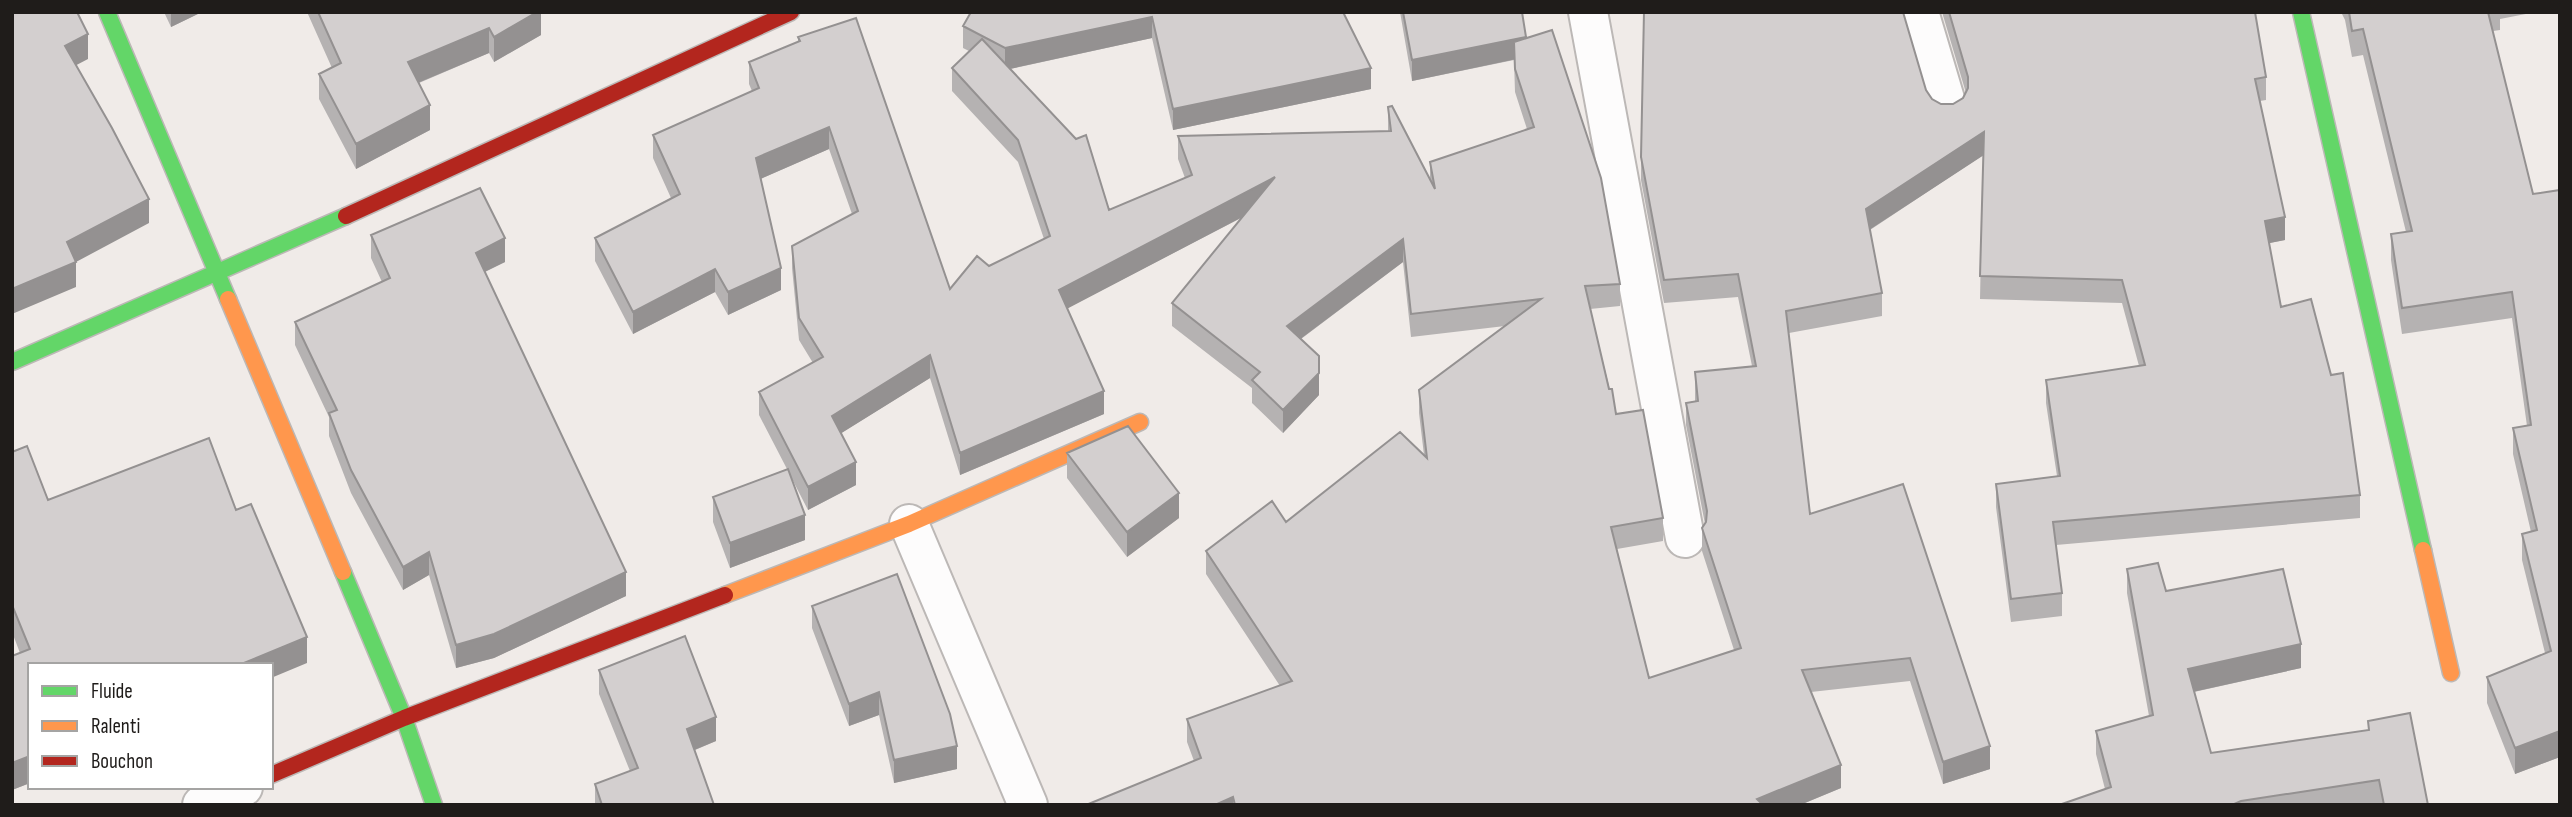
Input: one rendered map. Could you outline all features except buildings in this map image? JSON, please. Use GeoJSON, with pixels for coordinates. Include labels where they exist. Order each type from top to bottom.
{"type":"FeatureCollection","features":[{"type":"Feature","properties":{"kind":"street"},"geometry":{"type":"LineString","coordinates":[[107,12],[404,718],[434,805]]}},
{"type":"Feature","properties":{"kind":"street"},"geometry":{"type":"LineString","coordinates":[[12,362],[218,274],[672,69],[791,12]]}},
{"type":"Feature","properties":{"kind":"street"},"geometry":{"type":"LineString","coordinates":[[1588,12],[1685,538]]}},
{"type":"Feature","properties":{"kind":"street"},"geometry":{"type":"LineString","coordinates":[[1919,12],[1947,106]]}},
{"type":"Feature","properties":{"kind":"street"},"geometry":{"type":"LineString","coordinates":[[2301,12],[2451,673]]}},
{"type":"Feature","properties":{"kind":"street"},"geometry":{"type":"LineString","coordinates":[[273,774],[404,718],[909,524],[1140,422]]}},
{"type":"Feature","properties":{"kind":"street"},"geometry":{"type":"LineString","coordinates":[[909,524],[1028,805]]}},
{"type":"Feature","properties":{"kind":"street"},"geometry":{"type":"LineString","coordinates":[[202,805],[238,789]]}},
{"type":"Feature","properties":{"kind":"traffic: fast"},"geometry":{"type":"LineString","coordinates":[[107,12],[228,299]]}},
{"type":"Feature","properties":{"kind":"traffic: fast"},"geometry":{"type":"LineString","coordinates":[[2301,12],[2423,550]]}},
{"type":"Feature","properties":{"kind":"traffic: fast"},"geometry":{"type":"LineString","coordinates":[[12,362],[346,216]]}},
{"type":"Feature","properties":{"kind":"traffic: fast"},"geometry":{"type":"LineString","coordinates":[[343,572],[404,718],[434,805]]}},
{"type":"Feature","properties":{"kind":"traffic: slow"},"geometry":{"type":"LineString","coordinates":[[228,299],[343,572]]}},
{"type":"Feature","properties":{"kind":"traffic: slow"},"geometry":{"type":"LineString","coordinates":[[725,595],[909,524],[1140,422]]}},
{"type":"Feature","properties":{"kind":"traffic: slow"},"geometry":{"type":"LineString","coordinates":[[2423,550],[2451,673]]}},
{"type":"Feature","properties":{"kind":"traffic: jam"},"geometry":{"type":"LineString","coordinates":[[346,216],[791,12]]}},
{"type":"Feature","properties":{"kind":"traffic: jam"},"geometry":{"type":"LineString","coordinates":[[273,774],[404,718],[725,595]]}}]}
